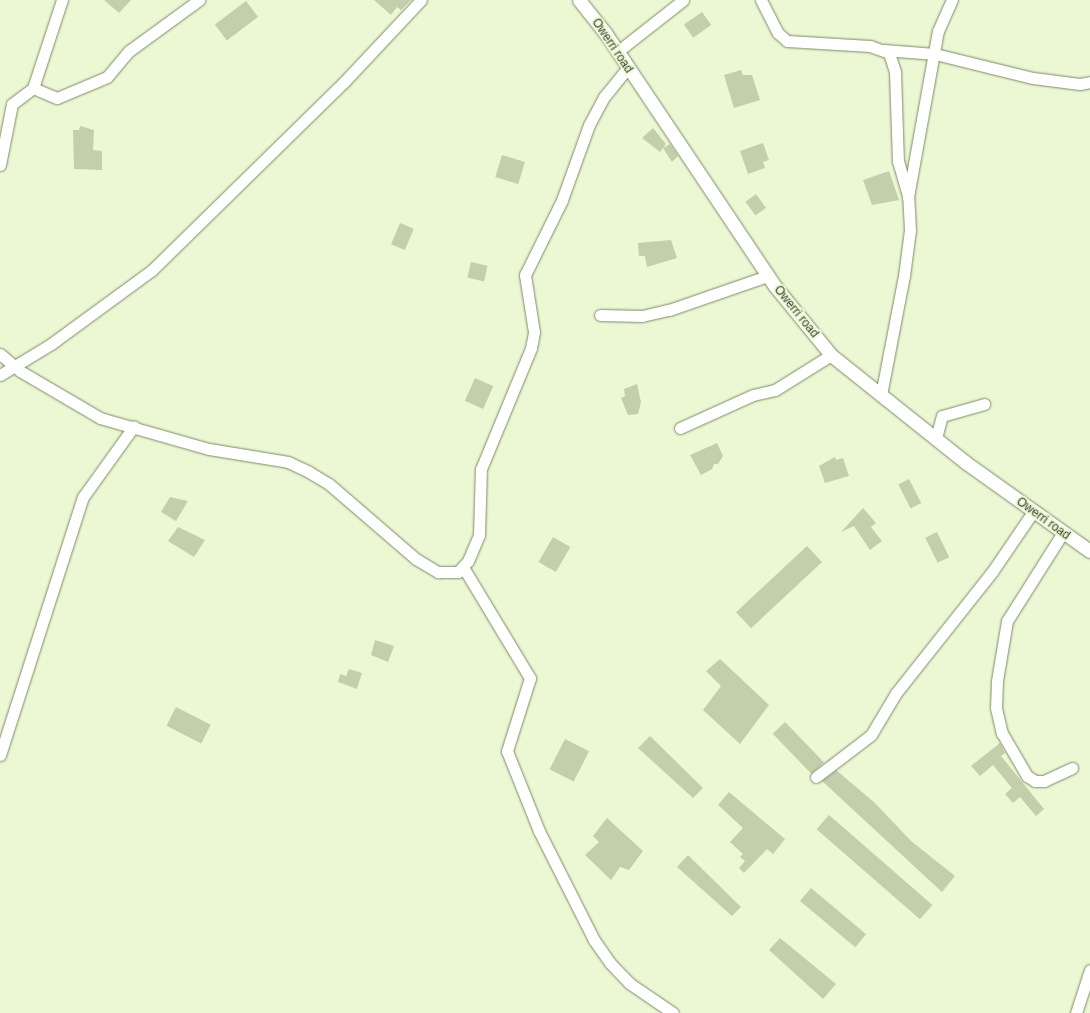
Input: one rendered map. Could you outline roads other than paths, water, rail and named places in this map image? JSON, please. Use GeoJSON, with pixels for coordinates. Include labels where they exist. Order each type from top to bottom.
{"type":"FeatureCollection","features":[{"type":"Feature","properties":{"kind":"main road","name":"Owerri road"},"geometry":{"type":"LineString","coordinates":[[579,0],[617,52],[767,276],[831,355],[936,438],[1062,534],[1090,551]]}},
{"type":"Feature","properties":{"kind":"street"},"geometry":{"type":"LineString","coordinates":[[0,165],[12,104],[33,88],[62,0]]}},
{"type":"Feature","properties":{"kind":"street"},"geometry":{"type":"LineString","coordinates":[[33,88],[52,97],[65,96],[107,77],[129,51],[199,0]]}},
{"type":"Feature","properties":{"kind":"street"},"geometry":{"type":"LineString","coordinates":[[0,375],[27,361],[152,270],[344,82],[421,0]]}},
{"type":"Feature","properties":{"kind":"street"},"geometry":{"type":"LineString","coordinates":[[617,52],[683,0]]}},
{"type":"Feature","properties":{"kind":"street"},"geometry":{"type":"LineString","coordinates":[[761,0],[778,32],[787,41],[935,54],[1033,78],[1080,84],[1090,82]]}},
{"type":"Feature","properties":{"kind":"street"},"geometry":{"type":"LineString","coordinates":[[881,395],[904,276],[908,197],[938,31],[952,0]]}},
{"type":"Feature","properties":{"kind":"street"},"geometry":{"type":"LineString","coordinates":[[884,50],[895,72],[896,141],[908,197]]}},
{"type":"Feature","properties":{"kind":"street"},"geometry":{"type":"LineString","coordinates":[[0,354],[16,368],[100,418],[134,426],[209,449],[288,462],[329,484],[416,559],[450,574],[463,568],[481,524],[482,469],[532,348],[534,332],[525,275],[562,200],[589,125],[604,97],[627,69]]}},
{"type":"Feature","properties":{"kind":"street"},"geometry":{"type":"LineString","coordinates":[[600,315],[642,316],[669,310],[767,276]]}},
{"type":"Feature","properties":{"kind":"street"},"geometry":{"type":"LineString","coordinates":[[680,428],[752,394],[775,390],[831,355]]}},
{"type":"Feature","properties":{"kind":"street"},"geometry":{"type":"LineString","coordinates":[[936,438],[942,416],[984,404]]}},
{"type":"Feature","properties":{"kind":"street"},"geometry":{"type":"LineString","coordinates":[[0,755],[83,497],[134,426]]}},
{"type":"Feature","properties":{"kind":"street"},"geometry":{"type":"LineString","coordinates":[[816,776],[872,735],[896,693],[992,572],[1033,512]]}},
{"type":"Feature","properties":{"kind":"street"},"geometry":{"type":"LineString","coordinates":[[1062,534],[1007,621],[997,681],[996,708],[1002,733],[1027,776],[1035,781],[1044,781],[1072,768]]}},
{"type":"Feature","properties":{"kind":"street"},"geometry":{"type":"LineString","coordinates":[[463,568],[530,678],[507,751],[540,831],[594,940],[610,963],[629,984],[673,1013]]}},
{"type":"Feature","properties":{"kind":"street"},"geometry":{"type":"LineString","coordinates":[[1076,1013],[1090,970]]}}]}
